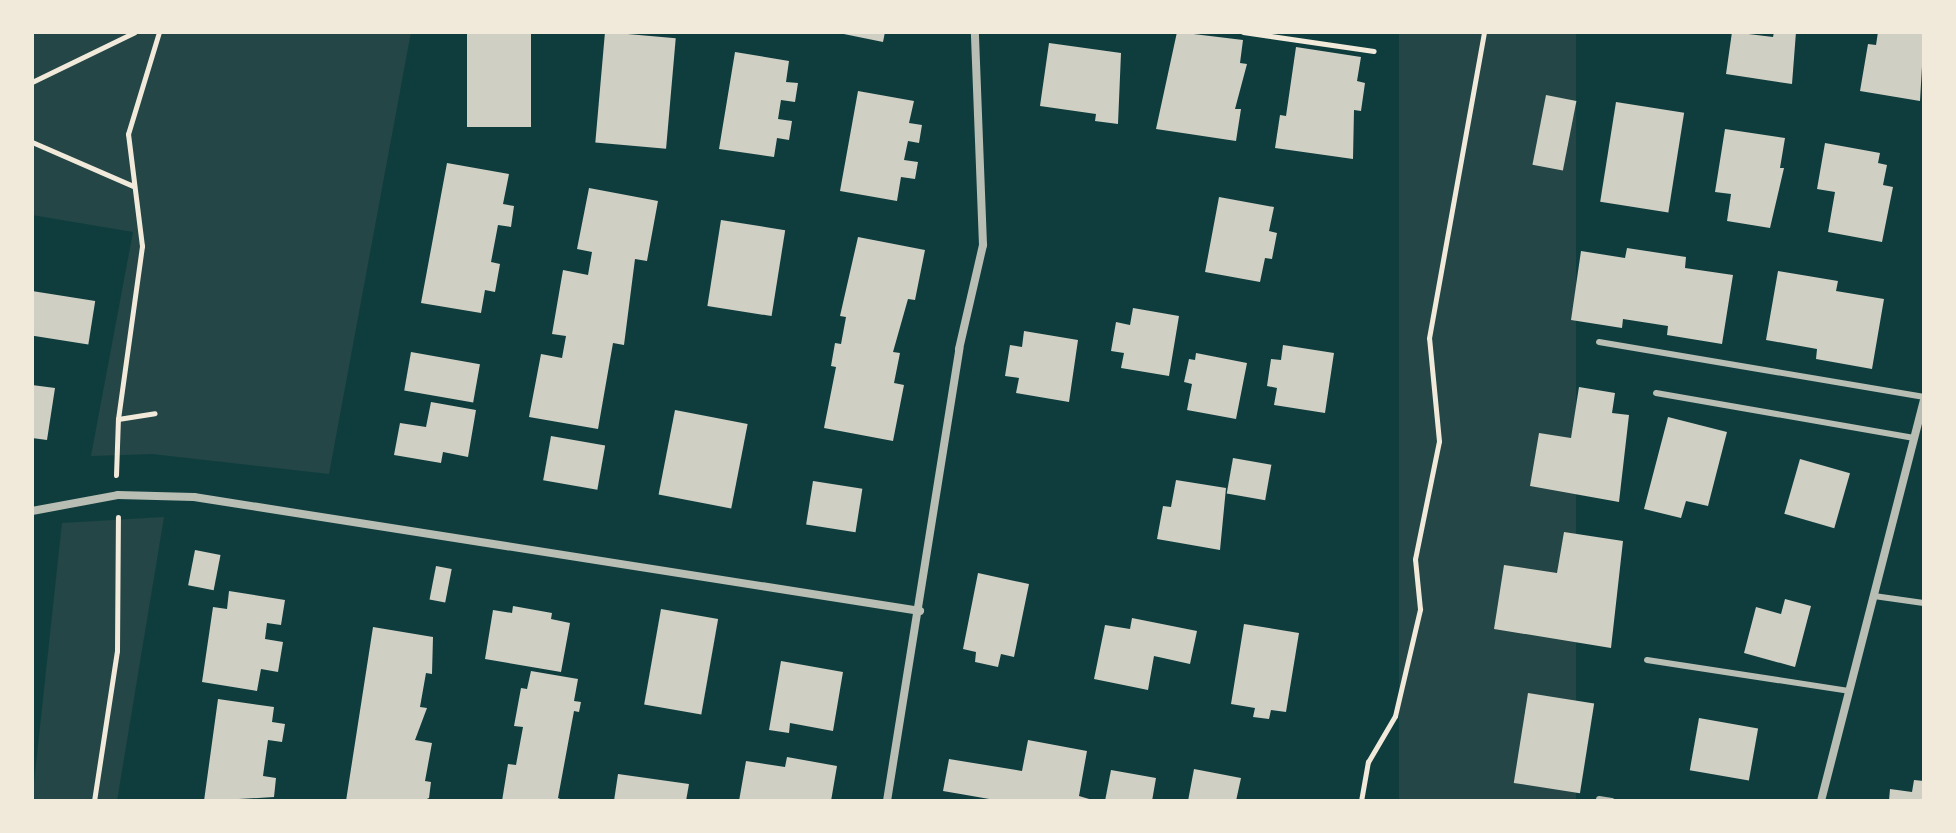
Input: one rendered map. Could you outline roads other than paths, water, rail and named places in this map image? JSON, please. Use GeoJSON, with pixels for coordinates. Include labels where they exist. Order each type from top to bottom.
{"type":"FeatureCollection","features":[{"type":"Feature","properties":{"kind":"street"},"geometry":{"type":"LineString","coordinates":[[887,801],[920,611],[959,349],[983,245],[975,32]]}},
{"type":"Feature","properties":{"kind":"street"},"geometry":{"type":"LineString","coordinates":[[1821,801],[1924,399]]}},
{"type":"Feature","properties":{"kind":"street"},"geometry":{"type":"LineString","coordinates":[[32,511],[118,495],[194,497],[920,611]]}},
{"type":"Feature","properties":{"kind":"lane"},"geometry":{"type":"LineString","coordinates":[[1599,342],[1924,399]]}},
{"type":"Feature","properties":{"kind":"lane"},"geometry":{"type":"LineString","coordinates":[[1656,393],[1914,438]]}},
{"type":"Feature","properties":{"kind":"lane"},"geometry":{"type":"LineString","coordinates":[[1874,596],[1924,603]]}},
{"type":"Feature","properties":{"kind":"lane"},"geometry":{"type":"LineString","coordinates":[[1647,660],[1849,691]]}},
{"type":"Feature","properties":{"kind":"lane"},"geometry":{"type":"LineString","coordinates":[[1599,799],[1612,801]]}}]}
